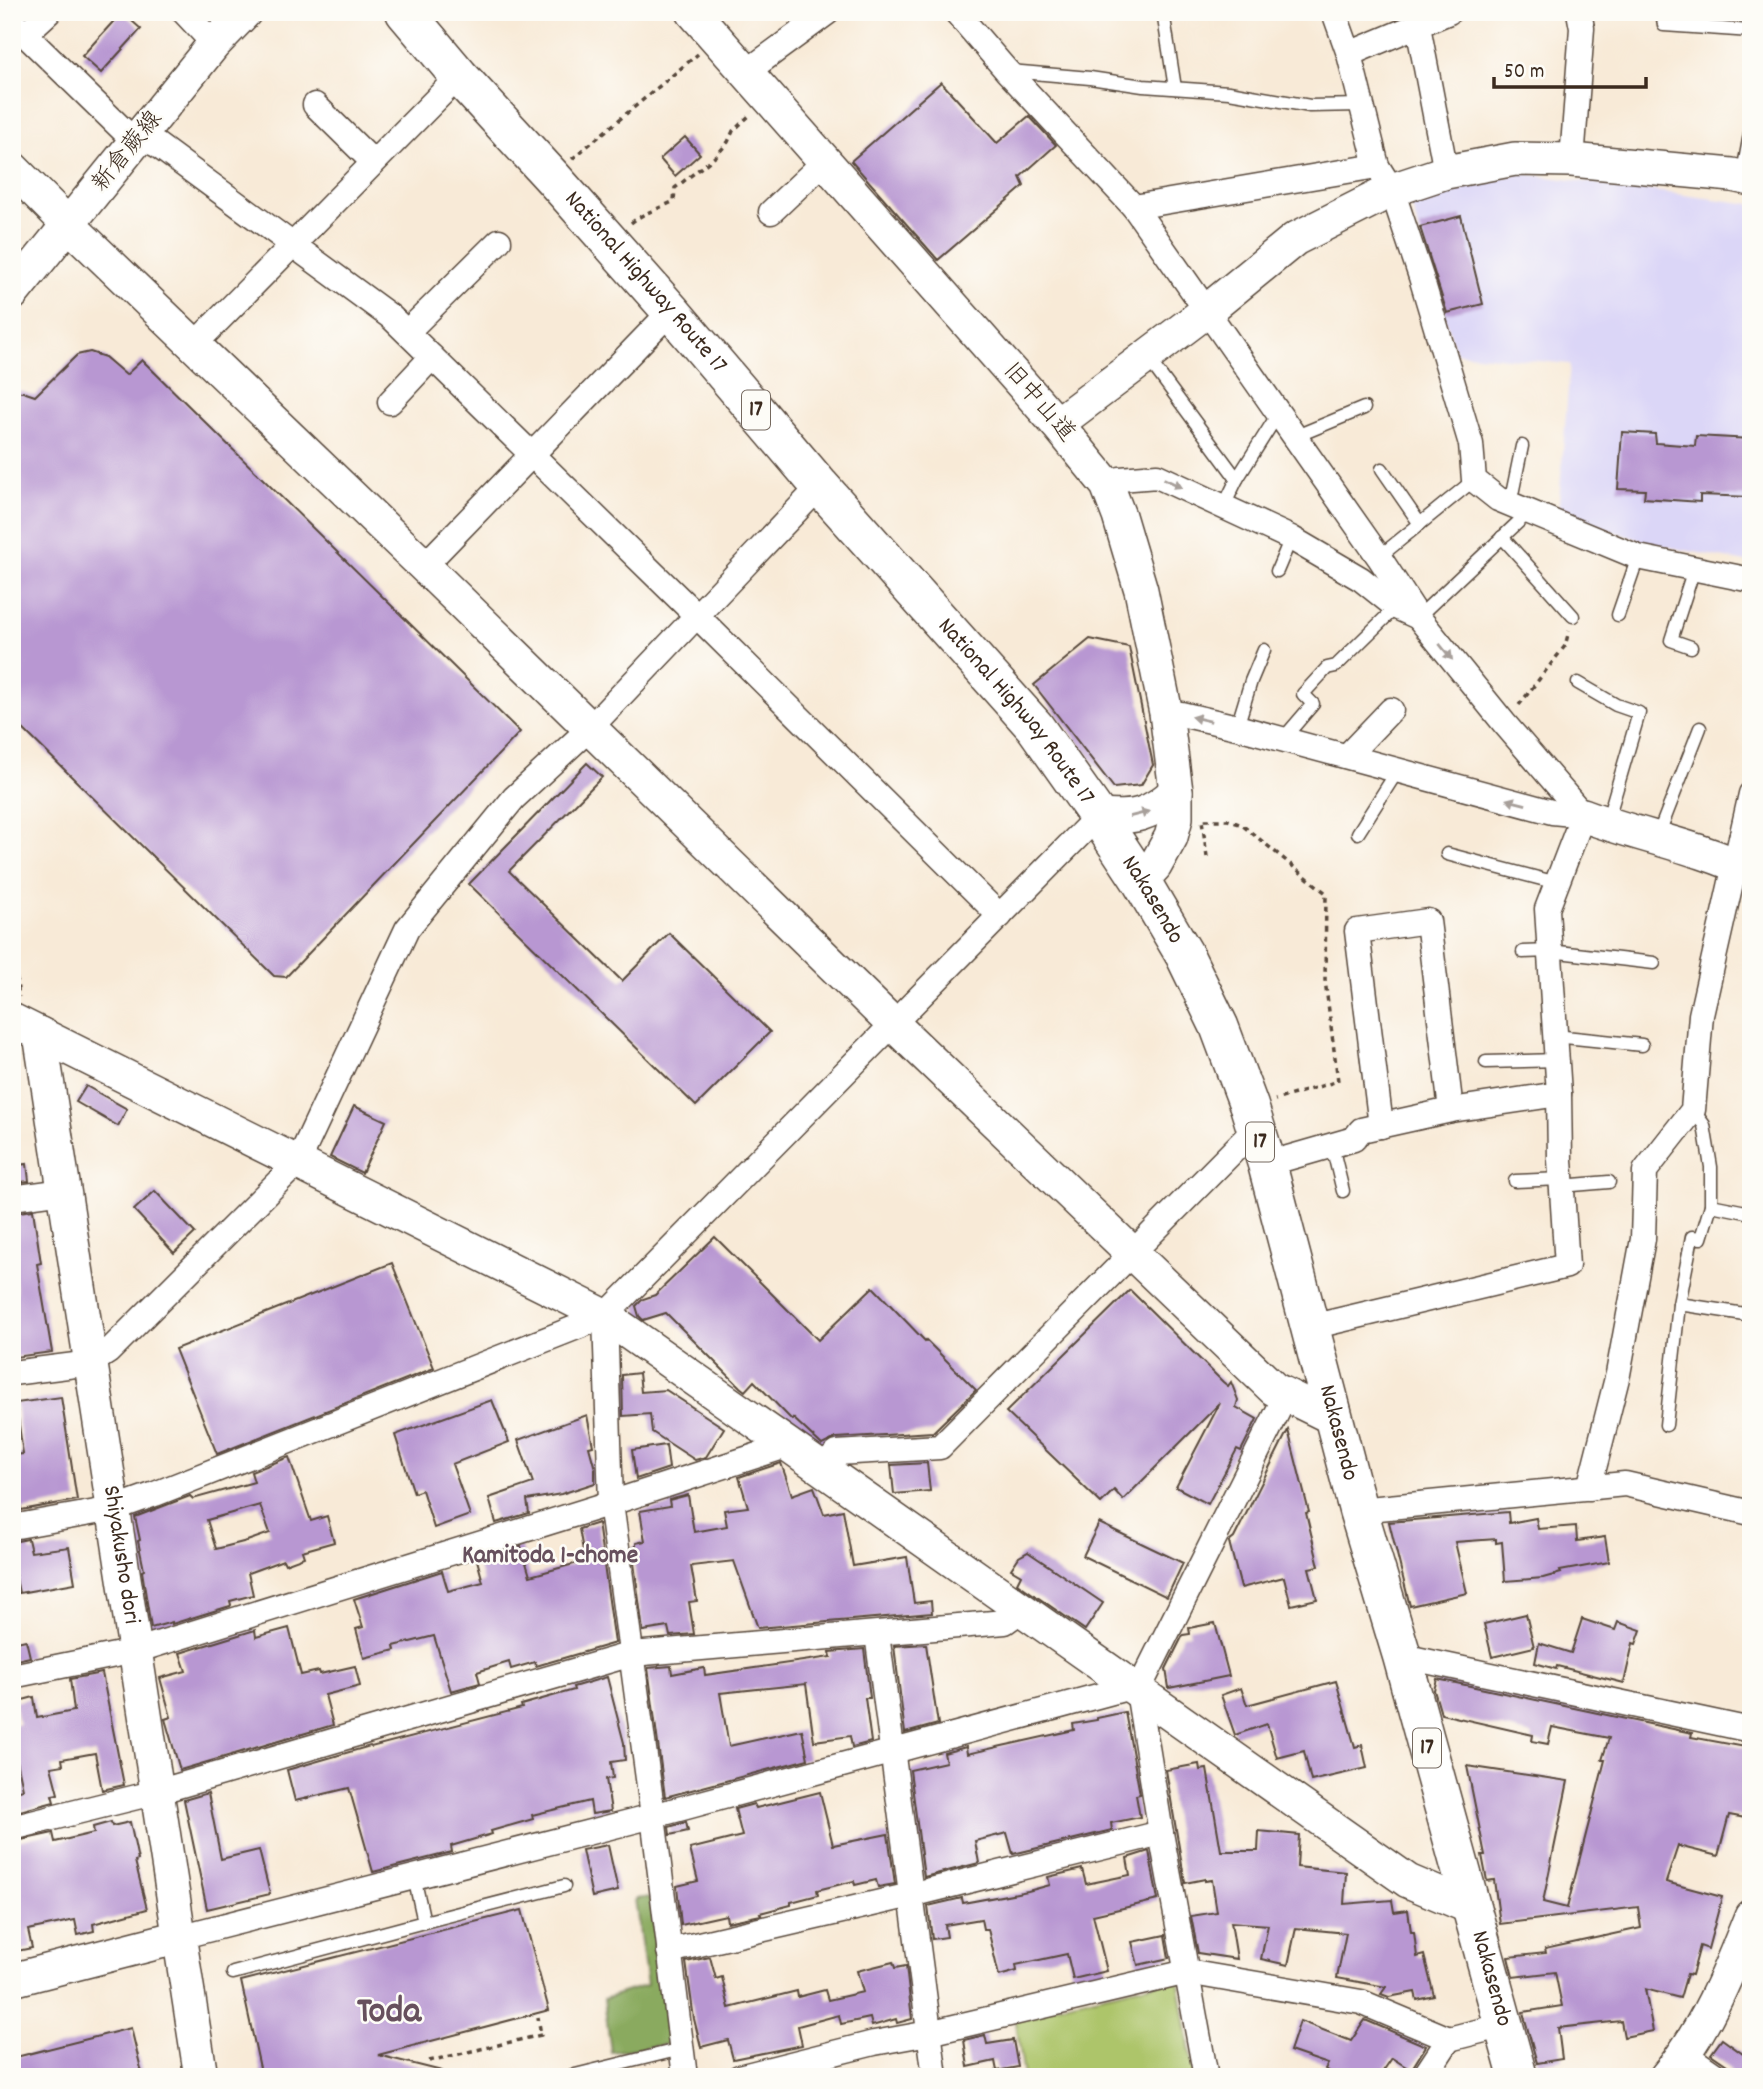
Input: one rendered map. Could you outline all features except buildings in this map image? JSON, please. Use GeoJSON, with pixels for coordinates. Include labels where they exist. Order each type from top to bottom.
{"type":"FeatureCollection","features":[{"type":"Feature","properties":{"kind":"highway","name":"National Highway Route 17"},"geometry":{"type":"LineString","coordinates":[[405,12],[1035,727],[1098,816]]}},
{"type":"Feature","properties":{"kind":"highway","name":"Nakasendo"},"geometry":{"type":"LineString","coordinates":[[1098,816],[1141,881],[1184,954],[1264,1114],[1267,1164],[1358,1510],[1402,1656],[1518,2077]]}},
{"type":"Feature","properties":{"kind":"street"},"geometry":{"type":"LineString","coordinates":[[49,12],[19,28],[124,131],[157,145],[391,317],[1000,916]]}},
{"type":"Feature","properties":{"kind":"street"},"geometry":{"type":"LineString","coordinates":[[184,12],[214,44]]}},
{"type":"Feature","properties":{"kind":"street","name":"新倉蕨線"},"geometry":{"type":"LineString","coordinates":[[12,293],[214,44],[245,12]]}},
{"type":"Feature","properties":{"kind":"street","name":"旧中山道"},"geometry":{"type":"LineString","coordinates":[[693,12],[1057,424],[1107,485],[1141,590],[1166,713],[1176,792],[1171,836],[1155,866],[1141,881]]}},
{"type":"Feature","properties":{"kind":"street"},"geometry":{"type":"LineString","coordinates":[[745,73],[828,12]]}},
{"type":"Feature","properties":{"kind":"street"},"geometry":{"type":"LineString","coordinates":[[956,12],[1006,70],[1134,207],[1379,557],[1407,612]]}},
{"type":"Feature","properties":{"kind":"street"},"geometry":{"type":"LineString","coordinates":[[1334,12],[1385,178],[1421,276],[1471,444],[1474,480],[1498,499],[1638,557],[1751,580]]}},
{"type":"Feature","properties":{"kind":"street"},"geometry":{"type":"LineString","coordinates":[[1349,54],[1416,19],[1449,12]]}},
{"type":"Feature","properties":{"kind":"street"},"geometry":{"type":"LineString","coordinates":[[1572,160],[1582,28],[1579,12]]}},
{"type":"Feature","properties":{"kind":"street"},"geometry":{"type":"LineString","coordinates":[[1416,19],[1446,172]]}},
{"type":"Feature","properties":{"kind":"street"},"geometry":{"type":"LineString","coordinates":[[195,344],[459,76]]}},
{"type":"Feature","properties":{"kind":"street"},"geometry":{"type":"LineString","coordinates":[[315,105],[373,162]]}},
{"type":"Feature","properties":{"kind":"street"},"geometry":{"type":"LineString","coordinates":[[1134,207],[1446,172],[1515,159],[1572,160],[1746,178]]}},
{"type":"Feature","properties":{"kind":"street"},"geometry":{"type":"LineString","coordinates":[[771,212],[824,162]]}},
{"type":"Feature","properties":{"kind":"street"},"geometry":{"type":"LineString","coordinates":[[12,168],[425,566],[893,1024],[1274,1389],[1335,1419]]}},
{"type":"Feature","properties":{"kind":"street"},"geometry":{"type":"LineString","coordinates":[[1057,424],[1208,310],[1295,239],[1385,178]]}},
{"type":"Feature","properties":{"kind":"street"},"geometry":{"type":"LineString","coordinates":[[407,332],[499,240]]}},
{"type":"Feature","properties":{"kind":"street"},"geometry":{"type":"LineString","coordinates":[[425,566],[671,311]]}},
{"type":"Feature","properties":{"kind":"street"},"geometry":{"type":"LineString","coordinates":[[390,402],[432,357]]}},
{"type":"Feature","properties":{"kind":"street"},"geometry":{"type":"LineString","coordinates":[[1107,485],[1120,480],[1157,476],[1291,538],[1361,579],[1407,612],[1504,723],[1595,820]]}},
{"type":"Feature","properties":{"kind":"street"},"geometry":{"type":"LineString","coordinates":[[12,1373],[90,1363],[108,1352],[298,1162],[407,929],[514,798],[590,728],[820,486]]}},
{"type":"Feature","properties":{"kind":"street"},"geometry":{"type":"LineString","coordinates":[[1347,757],[1391,710]]}},
{"type":"Feature","properties":{"kind":"street"},"geometry":{"type":"LineString","coordinates":[[1166,713],[1237,727],[1552,812],[1595,820],[1743,868]]}},
{"type":"Feature","properties":{"kind":"street"},"geometry":{"type":"LineString","coordinates":[[12,1527],[113,1509],[605,1316],[1098,816],[1119,818],[1151,812],[1176,792]]}},
{"type":"Feature","properties":{"kind":"street"},"geometry":{"type":"LineString","coordinates":[[1589,1488],[1618,1374],[1643,1239],[1645,1171],[1693,1110],[1701,1015],[1743,868],[1751,794]]}},
{"type":"Feature","properties":{"kind":"street"},"geometry":{"type":"LineString","coordinates":[[1311,1328],[1567,1266],[1547,909],[1557,883],[1595,820]]}},
{"type":"Feature","properties":{"kind":"street"},"geometry":{"type":"LineString","coordinates":[[1381,1126],[1357,931],[1428,921],[1451,1110]]}},
{"type":"Feature","properties":{"kind":"street"},"geometry":{"type":"LineString","coordinates":[[24,1026],[605,1316],[1408,1881],[1472,1908]]}},
{"type":"Feature","properties":{"kind":"street","name":"Shiyakusho dori"},"geometry":{"type":"LineString","coordinates":[[24,1026],[64,1191],[201,2077]]}},
{"type":"Feature","properties":{"kind":"street"},"geometry":{"type":"LineString","coordinates":[[1267,1164],[1354,1139],[1361,1130],[1451,1110],[1559,1094]]}},
{"type":"Feature","properties":{"kind":"street"},"geometry":{"type":"LineString","coordinates":[[821,1468],[837,1453],[940,1447],[1264,1114]]}},
{"type":"Feature","properties":{"kind":"street"},"geometry":{"type":"LineString","coordinates":[[12,1198],[64,1191]]}},
{"type":"Feature","properties":{"kind":"street"},"geometry":{"type":"LineString","coordinates":[[605,1316],[611,1503],[685,2077]]}},
{"type":"Feature","properties":{"kind":"street"},"geometry":{"type":"LineString","coordinates":[[1206,2077],[1135,1689],[1286,1395]]}},
{"type":"Feature","properties":{"kind":"street"},"geometry":{"type":"LineString","coordinates":[[12,1676],[135,1651],[789,1445]]}},
{"type":"Feature","properties":{"kind":"street"},"geometry":{"type":"LineString","coordinates":[[1358,1510],[1625,1484],[1751,1513]]}},
{"type":"Feature","properties":{"kind":"street"},"geometry":{"type":"LineString","coordinates":[[12,1828],[157,1792],[632,1654],[1005,1622],[1023,1609]]}},
{"type":"Feature","properties":{"kind":"street"},"geometry":{"type":"LineString","coordinates":[[877,1634],[935,2077]]}},
{"type":"Feature","properties":{"kind":"street"},"geometry":{"type":"LineString","coordinates":[[1402,1656],[1751,1730]]}},
{"type":"Feature","properties":{"kind":"street"},"geometry":{"type":"LineString","coordinates":[[12,1980],[1135,1689]]}},
{"type":"Feature","properties":{"kind":"street"},"geometry":{"type":"LineString","coordinates":[[669,1951],[1161,1833]]}},
{"type":"Feature","properties":{"kind":"street"},"geometry":{"type":"LineString","coordinates":[[1718,2077],[1676,2065],[1718,1993],[1751,1916]]}},
{"type":"Feature","properties":{"kind":"street"},"geometry":{"type":"LineString","coordinates":[[739,2077],[874,2043],[929,2033],[1187,1972],[1361,2002],[1449,2039],[1503,2025]]}},
{"type":"Feature","properties":{"kind":"street"},"geometry":{"type":"LineString","coordinates":[[1424,2077],[1449,2039]]}},
{"type":"Feature","properties":{"kind":"lane"},"geometry":{"type":"LineString","coordinates":[[1163,12],[1175,88]]}},
{"type":"Feature","properties":{"kind":"lane"},"geometry":{"type":"LineString","coordinates":[[1662,12],[1664,25],[1751,31]]}},
{"type":"Feature","properties":{"kind":"lane"},"geometry":{"type":"LineString","coordinates":[[1006,70],[1229,92],[1310,106],[1362,105]]}},
{"type":"Feature","properties":{"kind":"lane"},"geometry":{"type":"LineString","coordinates":[[1746,178],[1751,129]]}},
{"type":"Feature","properties":{"kind":"lane"},"geometry":{"type":"LineString","coordinates":[[1146,357],[1237,479]]}},
{"type":"Feature","properties":{"kind":"lane"},"geometry":{"type":"LineString","coordinates":[[1294,438],[1364,408]]}},
{"type":"Feature","properties":{"kind":"lane"},"geometry":{"type":"LineString","coordinates":[[1223,508],[1237,479],[1278,414]]}},
{"type":"Feature","properties":{"kind":"lane"},"geometry":{"type":"LineString","coordinates":[[1283,739],[1313,704],[1303,694],[1327,668],[1336,666],[1502,537],[1520,508],[1522,446]]}},
{"type":"Feature","properties":{"kind":"lane"},"geometry":{"type":"LineString","coordinates":[[1382,469],[1420,524]]}},
{"type":"Feature","properties":{"kind":"lane"},"geometry":{"type":"LineString","coordinates":[[1379,557],[1474,480]]}},
{"type":"Feature","properties":{"kind":"lane"},"geometry":{"type":"LineString","coordinates":[[1502,537],[1573,615]]}},
{"type":"Feature","properties":{"kind":"lane"},"geometry":{"type":"LineString","coordinates":[[1277,571],[1291,538]]}},
{"type":"Feature","properties":{"kind":"lane"},"geometry":{"type":"LineString","coordinates":[[1618,615],[1638,557]]}},
{"type":"Feature","properties":{"kind":"lane"},"geometry":{"type":"LineString","coordinates":[[1691,647],[1671,640],[1694,569]]}},
{"type":"Feature","properties":{"kind":"lane"},"geometry":{"type":"LineString","coordinates":[[1237,727],[1264,650]]}},
{"type":"Feature","properties":{"kind":"lane"},"geometry":{"type":"LineString","coordinates":[[1578,683],[1616,705],[1639,713],[1595,820]]}},
{"type":"Feature","properties":{"kind":"lane"},"geometry":{"type":"LineString","coordinates":[[1657,838],[1700,728]]}},
{"type":"Feature","properties":{"kind":"lane"},"geometry":{"type":"LineString","coordinates":[[1358,833],[1398,770]]}},
{"type":"Feature","properties":{"kind":"lane"},"geometry":{"type":"LineString","coordinates":[[1447,854],[1557,883]]}},
{"type":"Feature","properties":{"kind":"lane"},"geometry":{"type":"LineString","coordinates":[[1523,952],[1550,951],[1654,963]]}},
{"type":"Feature","properties":{"kind":"lane"},"geometry":{"type":"LineString","coordinates":[[1486,1062],[1556,1048],[1642,1045]]}},
{"type":"Feature","properties":{"kind":"lane"},"geometry":{"type":"LineString","coordinates":[[1665,1425],[1679,1304],[1692,1237],[1701,1238],[1711,1205],[1711,1167],[1704,1125],[1693,1110]]}},
{"type":"Feature","properties":{"kind":"lane"},"geometry":{"type":"LineString","coordinates":[[1332,1146],[1343,1191]]}},
{"type":"Feature","properties":{"kind":"lane"},"geometry":{"type":"LineString","coordinates":[[1515,1181],[1609,1182]]}},
{"type":"Feature","properties":{"kind":"lane"},"geometry":{"type":"LineString","coordinates":[[1711,1205],[1751,1213]]}},
{"type":"Feature","properties":{"kind":"lane"},"geometry":{"type":"LineString","coordinates":[[1679,1304],[1751,1315]]}},
{"type":"Feature","properties":{"kind":"lane"},"geometry":{"type":"LineString","coordinates":[[414,1877],[424,1922]]}},
{"type":"Feature","properties":{"kind":"lane"},"geometry":{"type":"LineString","coordinates":[[233,1973],[564,1886]]}},
{"type":"Feature","properties":{"kind":"lane"},"geometry":{"type":"LineString","coordinates":[[566,2077],[681,2049]]}},
{"type":"Feature","properties":{"kind":"path"},"geometry":{"type":"LineString","coordinates":[[552,177],[716,39]]}},
{"type":"Feature","properties":{"kind":"path"},"geometry":{"type":"LineString","coordinates":[[629,224],[641,214],[674,201],[675,188],[716,156],[733,131],[768,99]]}},
{"type":"Feature","properties":{"kind":"path"},"geometry":{"type":"LineString","coordinates":[[1504,723],[1565,646],[1573,615]]}},
{"type":"Feature","properties":{"kind":"path"},"geometry":{"type":"LineString","coordinates":[[1207,857],[1202,820],[1228,820],[1242,825],[1326,893],[1325,980],[1338,1081],[1264,1114]]}},
{"type":"Feature","properties":{"kind":"path"},"geometry":{"type":"LineString","coordinates":[[12,947],[24,1026]]}},
{"type":"Feature","properties":{"kind":"path"},"geometry":{"type":"LineString","coordinates":[[429,2061],[541,2035],[538,2017]]}},
{"type":"Feature","properties":{"kind":"shaded area"},"geometry":{"type":"Polygon","coordinates":[[[1519,173],[1751,204],[1751,563],[1653,544],[1558,514],[1570,364],[1456,353],[1411,204],[1519,173]]]}},
{"type":"Feature","properties":{"kind":"green space"},"geometry":{"type":"Polygon","coordinates":[[[650,1897],[670,2044],[611,2052],[604,1999],[647,1985],[635,1899],[650,1897]]]}},
{"type":"Feature","properties":{"kind":"green space"},"geometry":{"type":"Polygon","coordinates":[[[1178,1978],[1194,2077],[1024,2077],[1015,2015],[1178,1978]]]}},
{"type":"Feature","properties":{"kind":"district","name":"Kamitoda 1-chome"},"geometry":{"type":"Point","coordinates":[550,1556]}},
{"type":"Feature","properties":{"kind":"district","name":"Toda"},"geometry":{"type":"Point","coordinates":[389,2013]}}]}
